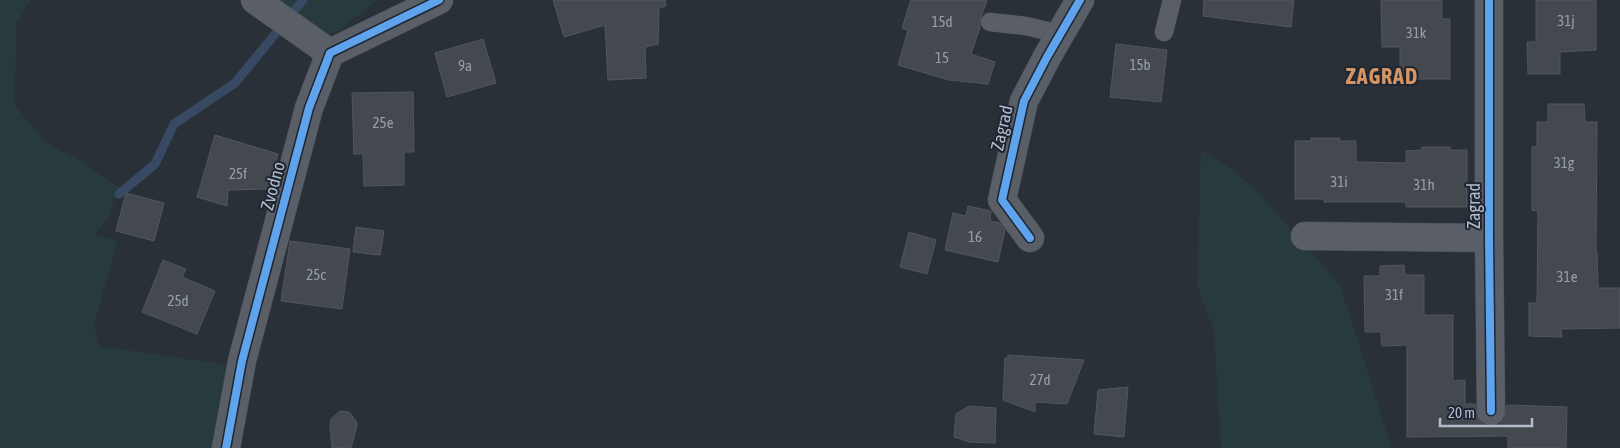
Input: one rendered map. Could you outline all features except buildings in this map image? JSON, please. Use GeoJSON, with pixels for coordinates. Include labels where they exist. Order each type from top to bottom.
{"type":"FeatureCollection","features":[{"type":"Feature","properties":{"kind":"street"},"geometry":{"type":"LineString","coordinates":[[264,7],[330,53],[440,0]]}},
{"type":"Feature","properties":{"kind":"street","name":"Zagrad"},"geometry":{"type":"LineString","coordinates":[[1030,238],[1002,200],[1024,101],[1080,0]]}},
{"type":"Feature","properties":{"kind":"street","name":"Zagrad"},"geometry":{"type":"LineString","coordinates":[[1489,0],[1491,411]]}},
{"type":"Feature","properties":{"kind":"street","name":"Zvodno"},"geometry":{"type":"LineString","coordinates":[[226,448],[242,361],[308,108],[330,53]]}},
{"type":"Feature","properties":{"kind":"street","name":"Zagrad"},"geometry":{"type":"LineString","coordinates":[[1305,236],[1489,238]]}},
{"type":"Feature","properties":{"kind":"lane"},"geometry":{"type":"LineString","coordinates":[[1164,32],[1172,0]]}},
{"type":"Feature","properties":{"kind":"lane"},"geometry":{"type":"LineString","coordinates":[[990,22],[1026,26],[1060,34]]}},
{"type":"Feature","properties":{"kind":"green space"},"geometry":{"type":"Polygon","coordinates":[[[0,0],[31,0],[16,24],[15,105],[42,138],[55,148],[77,158],[119,188],[108,217],[95,235],[117,241],[94,326],[99,346],[227,365],[215,448],[0,448],[0,0]]]}},
{"type":"Feature","properties":{"kind":"green space"},"geometry":{"type":"Polygon","coordinates":[[[276,0],[378,0],[339,31],[330,34],[306,23],[276,0]]]}},
{"type":"Feature","properties":{"kind":"green space"},"geometry":{"type":"Polygon","coordinates":[[[1201,150],[1229,167],[1256,190],[1340,285],[1392,448],[1221,448],[1214,331],[1197,286],[1201,150]]]}},
{"type":"Feature","properties":{"kind":"waterway"},"geometry":{"type":"LineString","coordinates":[[119,194],[155,164],[174,124],[235,83],[303,0]]}},
{"type":"Feature","properties":{"kind":"cycle path"},"geometry":{"type":"LineString","coordinates":[[226,448],[242,361],[309,108],[330,53],[439,0]]}},
{"type":"Feature","properties":{"kind":"cycle path"},"geometry":{"type":"LineString","coordinates":[[1030,238],[1002,200],[1024,101],[1080,0]]}},
{"type":"Feature","properties":{"kind":"cycle path"},"geometry":{"type":"LineString","coordinates":[[1489,0],[1491,411]]}},
{"type":"Feature","properties":{"kind":"district","name":"ZAGRAD"},"geometry":{"type":"Point","coordinates":[1382,76]}}]}
